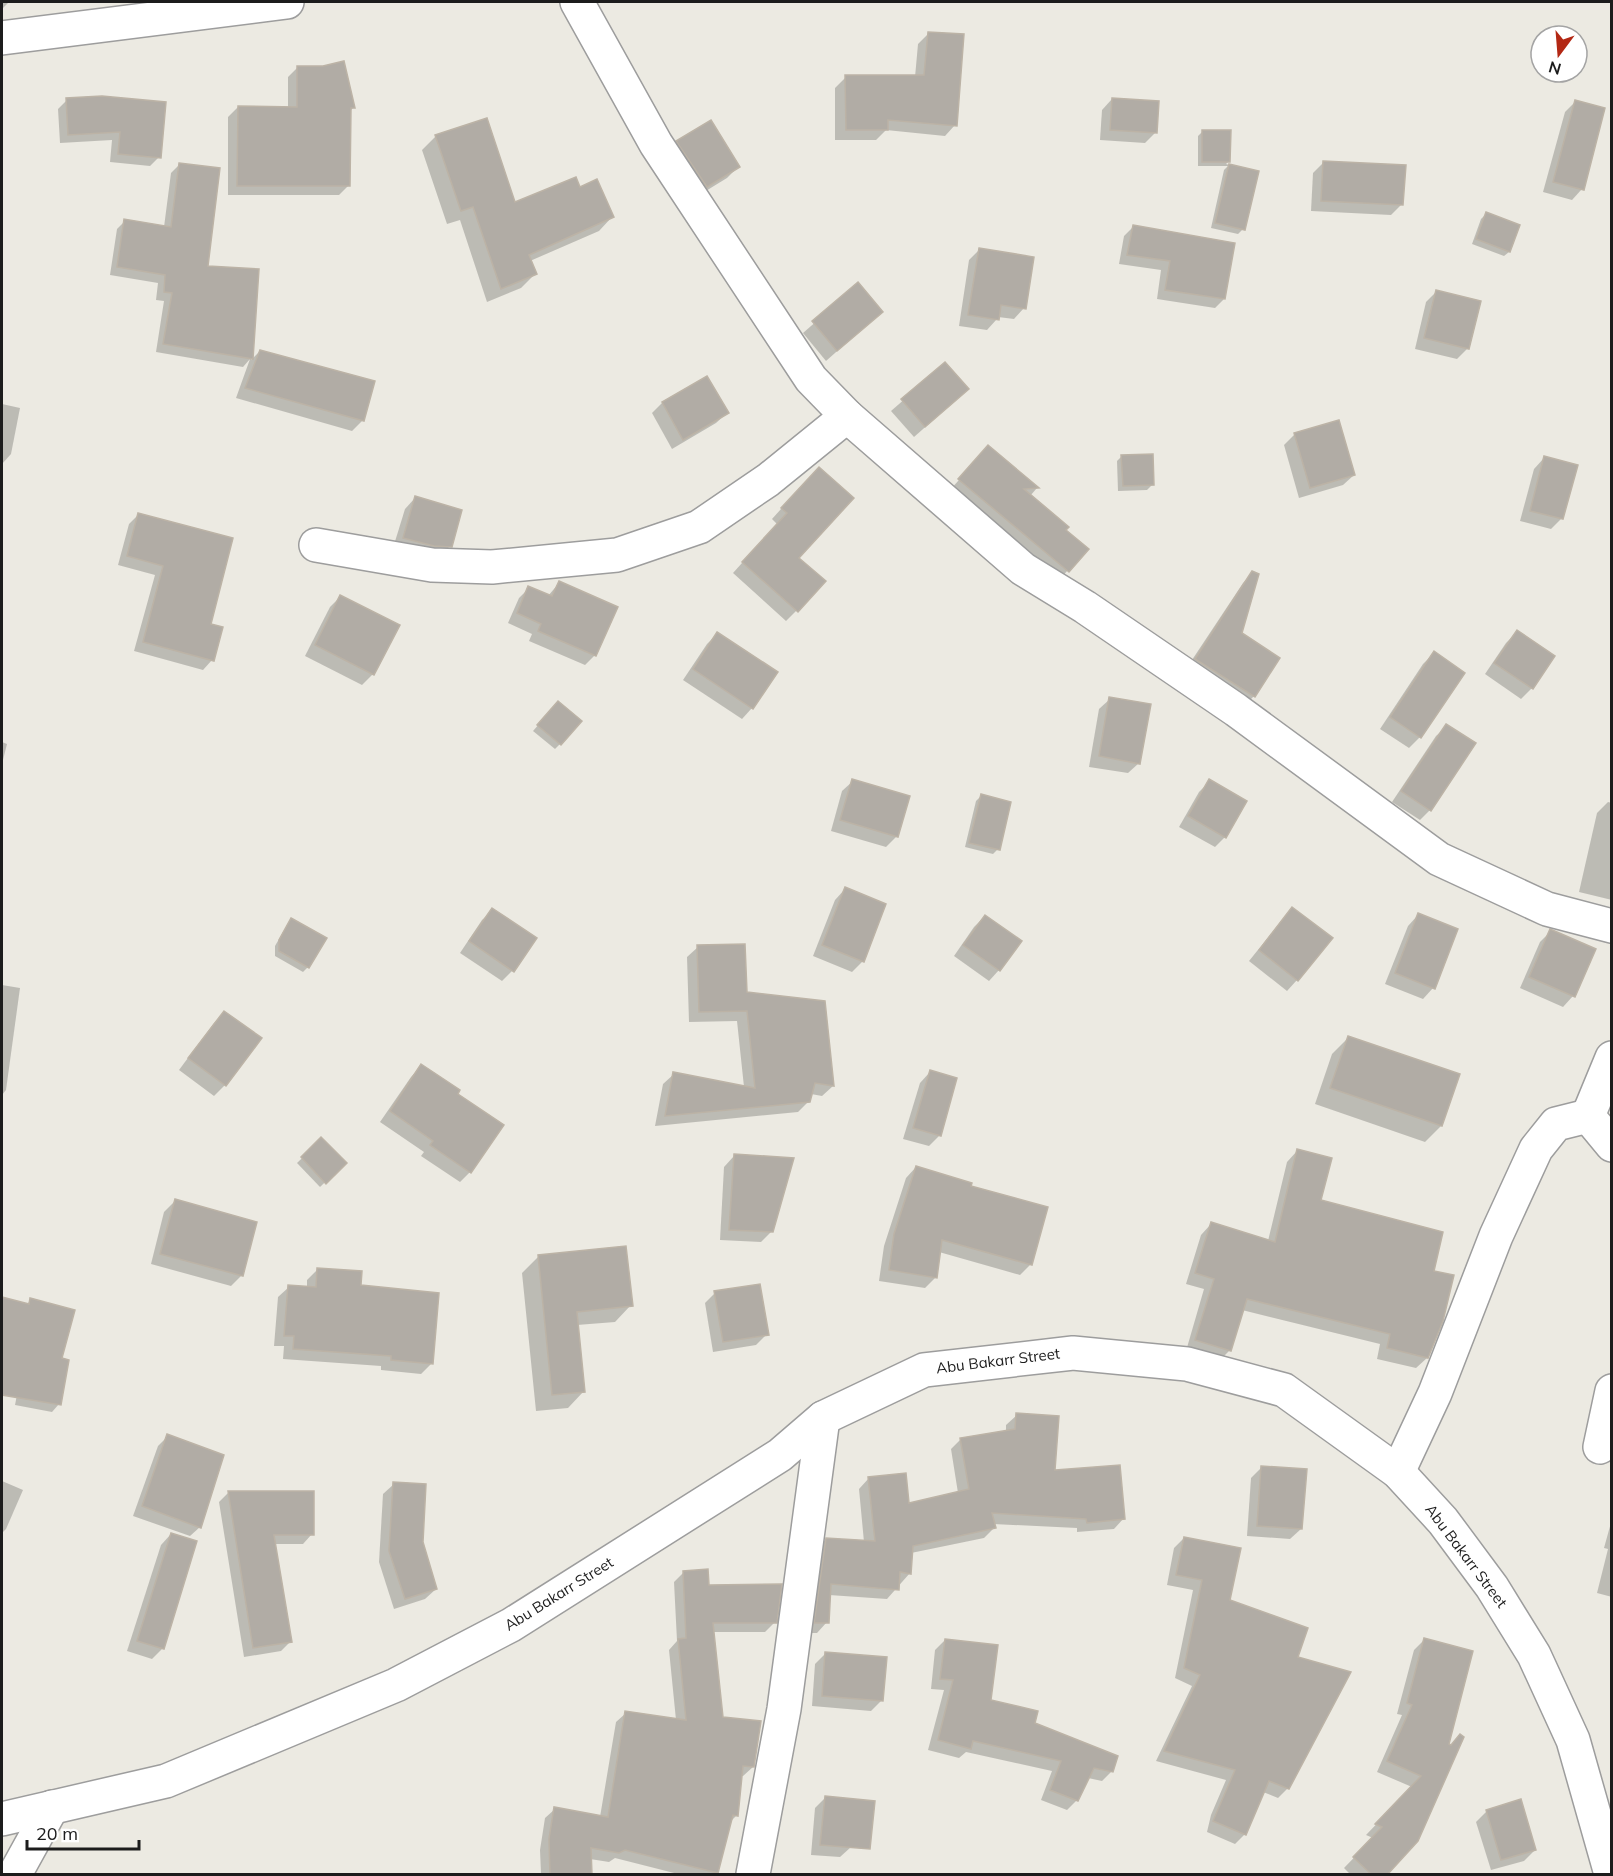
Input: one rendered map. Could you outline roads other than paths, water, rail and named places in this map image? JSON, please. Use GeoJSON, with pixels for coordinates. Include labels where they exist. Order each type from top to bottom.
{"type":"FeatureCollection","features":[{"type":"Feature","properties":{"kind":"street"},"geometry":{"type":"LineString","coordinates":[[2,38],[287,2]]}},
{"type":"Feature","properties":{"kind":"street"},"geometry":{"type":"LineString","coordinates":[[577,2],[656,144],[811,379],[847,416],[1023,569],[1236,710],[1439,859],[1548,909],[1611,926]]}},
{"type":"Feature","properties":{"kind":"street"},"geometry":{"type":"LineString","coordinates":[[316,545],[432,565],[492,567],[617,555],[699,526],[768,480],[847,416]]}},
{"type":"Feature","properties":{"kind":"street"},"geometry":{"type":"LineString","coordinates":[[1588,1116],[1611,1058]]}},
{"type":"Feature","properties":{"kind":"street"},"geometry":{"type":"LineString","coordinates":[[1588,1116],[1611,1145]]}},
{"type":"Feature","properties":{"kind":"street"},"geometry":{"type":"LineString","coordinates":[[1398,1472],[1435,1393],[1496,1236],[1536,1149],[1556,1124],[1588,1116]]}},
{"type":"Feature","properties":{"kind":"street","name":"Abu Bakarr Street"},"geometry":{"type":"LineString","coordinates":[[2,1818],[166,1781],[396,1685],[511,1625],[780,1455],[823,1418],[924,1370],[1073,1353],[1187,1364],[1284,1390],[1398,1472],[1443,1521],[1492,1587],[1534,1655],[1573,1740],[1611,1875]]}},
{"type":"Feature","properties":{"kind":"street"},"geometry":{"type":"LineString","coordinates":[[1600,1447],[1611,1391]]}},
{"type":"Feature","properties":{"kind":"street"},"geometry":{"type":"LineString","coordinates":[[753,1875],[784,1709],[823,1418]]}},
{"type":"Feature","properties":{"kind":"street"},"geometry":{"type":"LineString","coordinates":[[15,1875],[52,1807]]}}]}
